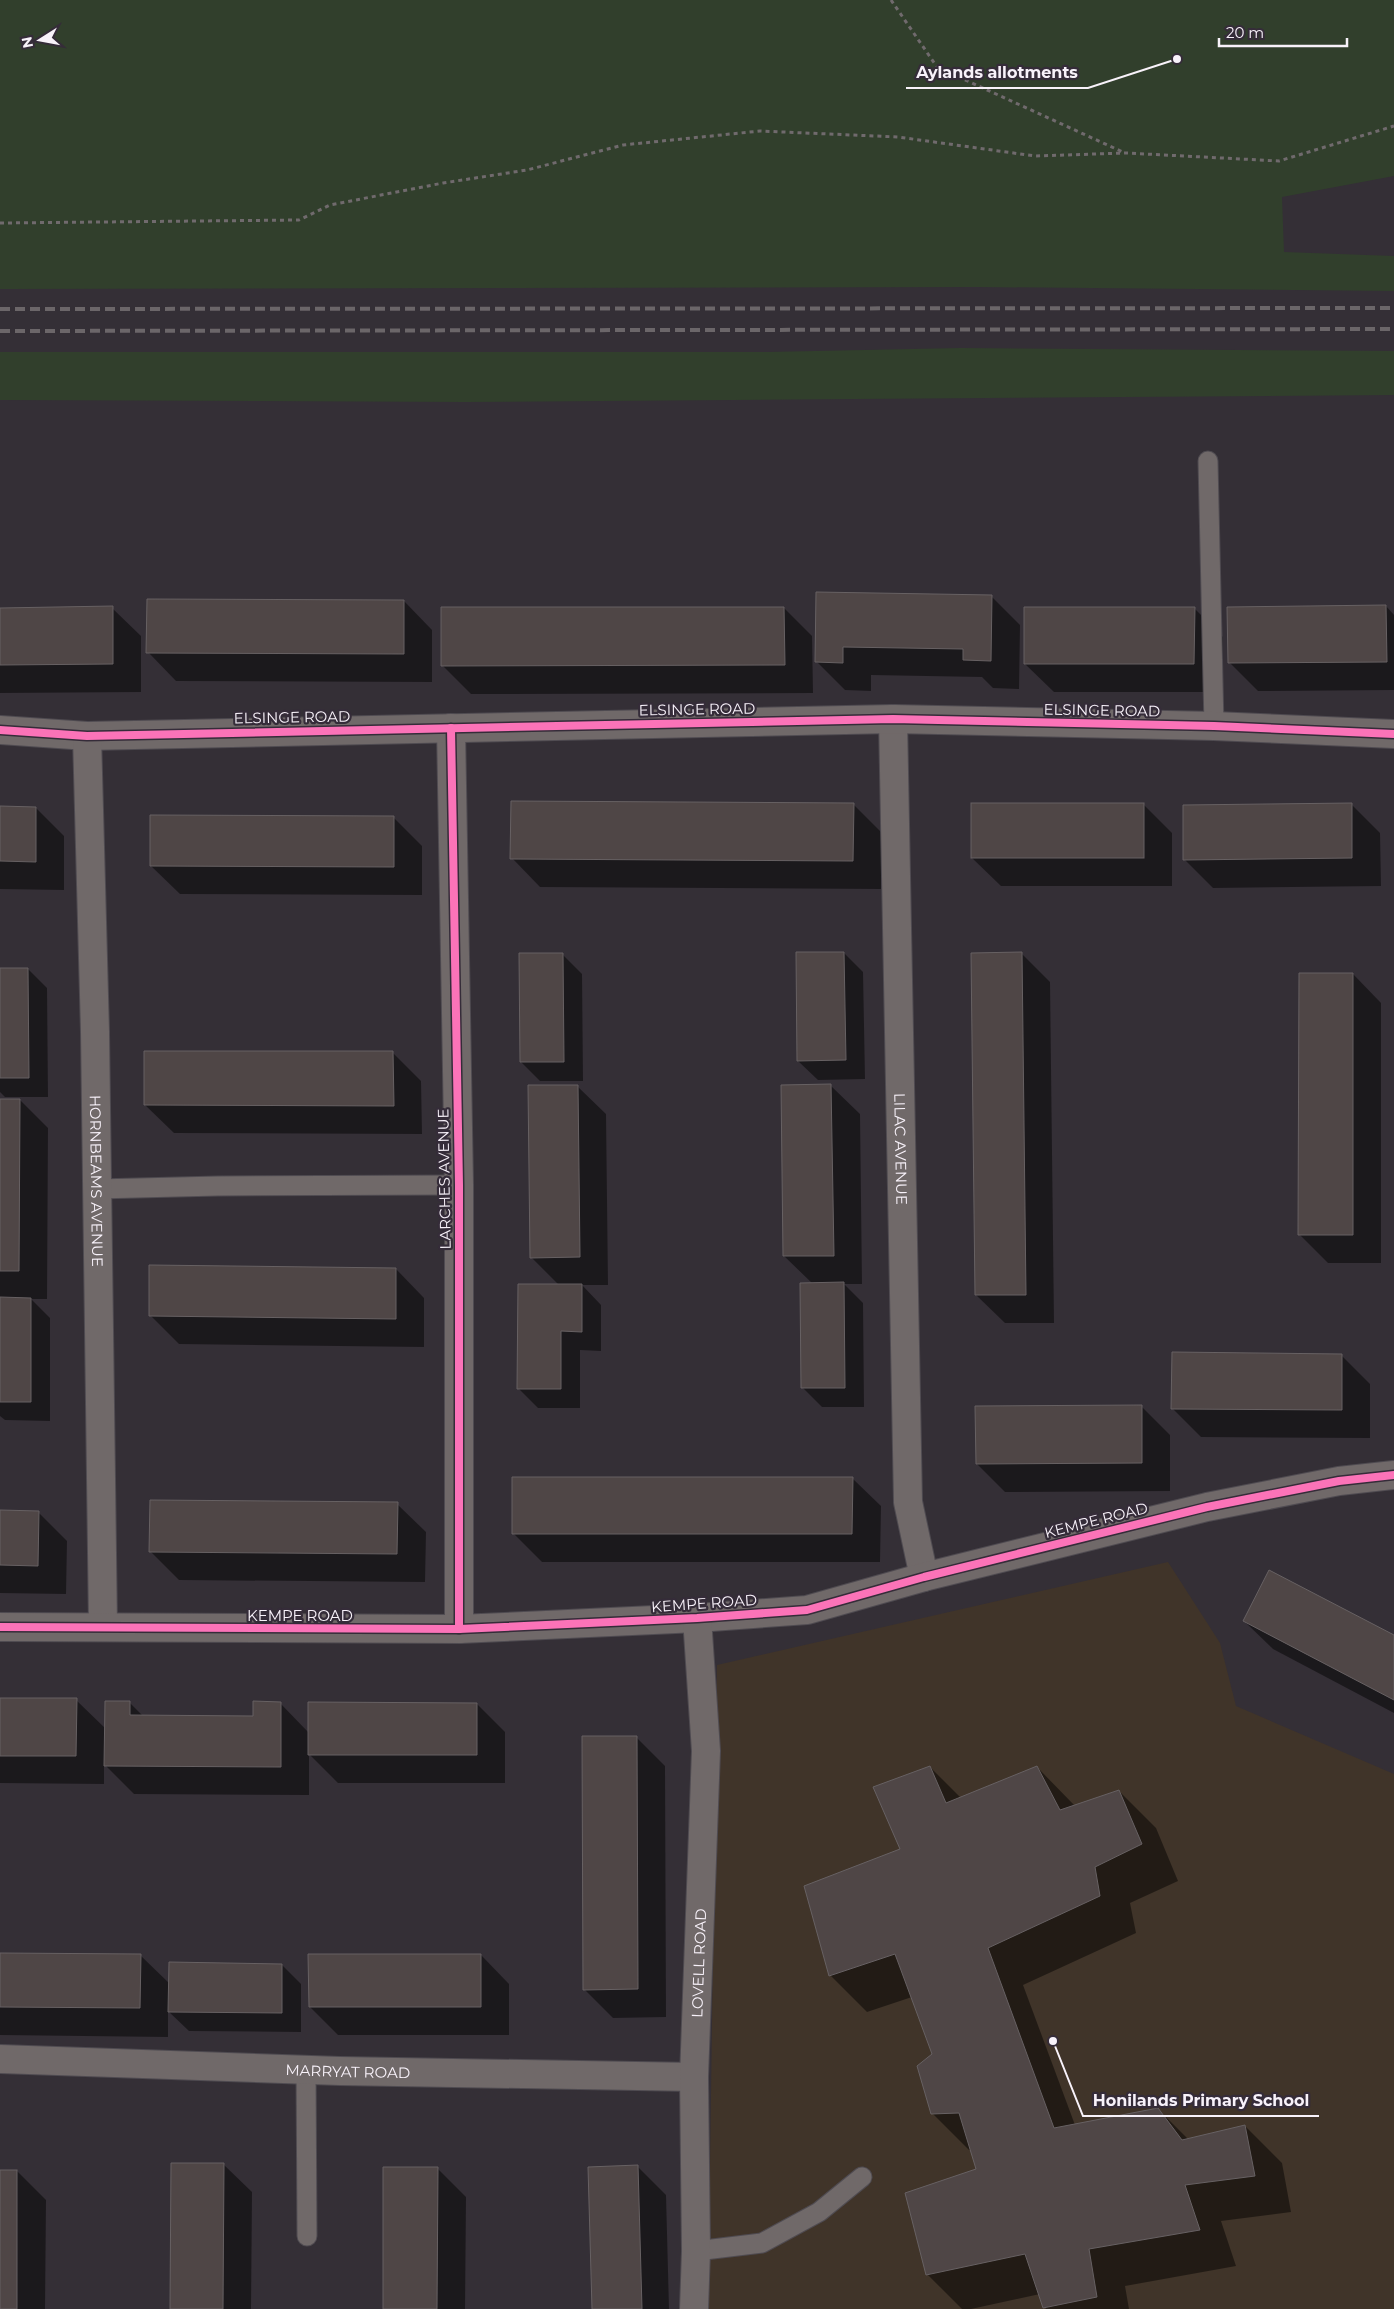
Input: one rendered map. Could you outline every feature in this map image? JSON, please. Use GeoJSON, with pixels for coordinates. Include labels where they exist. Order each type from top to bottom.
{"type":"FeatureCollection","features":[{"type":"Feature","properties":{"kind":"street","name":"ELSINGE ROAD"},"geometry":{"type":"LineString","coordinates":[[0,730],[87,736],[893,719],[1214,726],[1394,734]]}},
{"type":"Feature","properties":{"kind":"street","name":"LILAC AVENUE"},"geometry":{"type":"LineString","coordinates":[[893,719],[908,1502],[924,1577]]}},
{"type":"Feature","properties":{"kind":"street","name":"LARCHES AVENUE"},"geometry":{"type":"LineString","coordinates":[[451,728],[459,1185],[459,1630]]}},
{"type":"Feature","properties":{"kind":"street","name":"HORNBEAMS AVENUE"},"geometry":{"type":"LineString","coordinates":[[87,736],[97,1189],[103,1627]]}},
{"type":"Feature","properties":{"kind":"street","name":"KEMPE ROAD"},"geometry":{"type":"LineString","coordinates":[[0,1627],[459,1630],[697,1618],[807,1610],[924,1577],[1207,1507],[1340,1481],[1394,1475]]}},
{"type":"Feature","properties":{"kind":"street","name":"LOVELL ROAD"},"geometry":{"type":"LineString","coordinates":[[694,2309],[696,2251],[694,2077],[706,1751],[697,1618]]}},
{"type":"Feature","properties":{"kind":"street","name":"MARRYAT ROAD"},"geometry":{"type":"LineString","coordinates":[[0,2059],[306,2070],[694,2077]]}},
{"type":"Feature","properties":{"kind":"lane"},"geometry":{"type":"LineString","coordinates":[[1208,461],[1214,726]]}},
{"type":"Feature","properties":{"kind":"lane"},"geometry":{"type":"LineString","coordinates":[[97,1189],[218,1186],[459,1185]]}},
{"type":"Feature","properties":{"kind":"lane"},"geometry":{"type":"LineString","coordinates":[[306,2070],[307,2236]]}},
{"type":"Feature","properties":{"kind":"lane"},"geometry":{"type":"LineString","coordinates":[[696,2251],[762,2244],[818,2212],[862,2177]]}},
{"type":"Feature","properties":{"kind":"path"},"geometry":{"type":"LineString","coordinates":[[892,0],[937,67],[1126,153]]}},
{"type":"Feature","properties":{"kind":"path"},"geometry":{"type":"LineString","coordinates":[[0,223],[298,220],[330,205],[443,183],[527,170],[623,145],[760,131],[898,137],[1035,156],[1126,153],[1279,161],[1394,126]]}},
{"type":"Feature","properties":{"kind":"shaded area"},"geometry":{"type":"Polygon","coordinates":[[[1168,1562],[1220,1643],[1236,1706],[1394,1774],[1394,2309],[708,2309],[717,1665],[1168,1562]]]}},
{"type":"Feature","properties":{"kind":"green space"},"geometry":{"type":"Polygon","coordinates":[[[0,0],[1394,0],[1394,176],[1282,197],[1284,252],[1394,256],[1394,291],[977,287],[0,289],[0,0]]]}},
{"type":"Feature","properties":{"kind":"green space"},"geometry":{"type":"Polygon","coordinates":[[[961,348],[1394,351],[1394,395],[465,402],[0,400],[0,352],[767,352],[961,348]]]}},
{"type":"Feature","properties":{"kind":"building"},"geometry":{"type":"Polygon","coordinates":[[[816,592],[992,595],[991,661],[963,660],[963,649],[843,647],[843,663],[815,662],[816,592]]]}},
{"type":"Feature","properties":{"kind":"building"},"geometry":{"type":"Polygon","coordinates":[[[147,599],[404,600],[404,654],[146,653],[147,599]]]}},
{"type":"Feature","properties":{"kind":"building"},"geometry":{"type":"Polygon","coordinates":[[[1386,605],[1387,662],[1228,663],[1227,607],[1386,605]]]}},
{"type":"Feature","properties":{"kind":"building"},"geometry":{"type":"Polygon","coordinates":[[[113,606],[113,664],[0,665],[0,608],[113,606]]]}},
{"type":"Feature","properties":{"kind":"building"},"geometry":{"type":"Polygon","coordinates":[[[441,607],[784,607],[785,665],[441,666],[441,607]]]}},
{"type":"Feature","properties":{"kind":"building"},"geometry":{"type":"Polygon","coordinates":[[[1024,607],[1195,607],[1194,664],[1024,664],[1024,607]]]}},
{"type":"Feature","properties":{"kind":"building"},"geometry":{"type":"Polygon","coordinates":[[[511,801],[854,803],[853,861],[510,859],[511,801]]]}},
{"type":"Feature","properties":{"kind":"building"},"geometry":{"type":"Polygon","coordinates":[[[971,803],[1144,803],[1144,858],[971,858],[971,803]]]}},
{"type":"Feature","properties":{"kind":"building"},"geometry":{"type":"Polygon","coordinates":[[[1352,803],[1352,858],[1183,860],[1183,805],[1352,803]]]}},
{"type":"Feature","properties":{"kind":"building"},"geometry":{"type":"Polygon","coordinates":[[[0,806],[36,807],[36,862],[0,861],[0,806]]]}},
{"type":"Feature","properties":{"kind":"building"},"geometry":{"type":"Polygon","coordinates":[[[150,815],[394,816],[394,867],[150,866],[150,815]]]}},
{"type":"Feature","properties":{"kind":"building"},"geometry":{"type":"Polygon","coordinates":[[[796,952],[844,952],[846,1060],[797,1061],[796,952]]]}},
{"type":"Feature","properties":{"kind":"building"},"geometry":{"type":"Polygon","coordinates":[[[1022,952],[1026,1295],[975,1295],[971,953],[1022,952]]]}},
{"type":"Feature","properties":{"kind":"building"},"geometry":{"type":"Polygon","coordinates":[[[519,953],[563,953],[564,1062],[520,1062],[519,953]]]}},
{"type":"Feature","properties":{"kind":"building"},"geometry":{"type":"Polygon","coordinates":[[[0,968],[28,968],[29,1078],[0,1078],[0,968]]]}},
{"type":"Feature","properties":{"kind":"building"},"geometry":{"type":"Polygon","coordinates":[[[1299,973],[1353,973],[1353,1235],[1298,1235],[1299,973]]]}},
{"type":"Feature","properties":{"kind":"building"},"geometry":{"type":"Polygon","coordinates":[[[144,1051],[393,1051],[394,1106],[144,1105],[144,1051]]]}},
{"type":"Feature","properties":{"kind":"building"},"geometry":{"type":"Polygon","coordinates":[[[831,1084],[834,1256],[783,1256],[781,1085],[831,1084]]]}},
{"type":"Feature","properties":{"kind":"building"},"geometry":{"type":"Polygon","coordinates":[[[528,1085],[578,1085],[580,1257],[530,1258],[528,1085]]]}},
{"type":"Feature","properties":{"kind":"building"},"geometry":{"type":"Polygon","coordinates":[[[0,1099],[20,1099],[19,1271],[0,1271],[0,1099]]]}},
{"type":"Feature","properties":{"kind":"building"},"geometry":{"type":"Polygon","coordinates":[[[149,1265],[396,1268],[396,1319],[149,1316],[149,1265]]]}},
{"type":"Feature","properties":{"kind":"building"},"geometry":{"type":"Polygon","coordinates":[[[844,1282],[845,1388],[801,1388],[800,1283],[844,1282]]]}},
{"type":"Feature","properties":{"kind":"building"},"geometry":{"type":"Polygon","coordinates":[[[518,1284],[582,1284],[582,1332],[561,1331],[561,1389],[517,1389],[518,1284]]]}},
{"type":"Feature","properties":{"kind":"building"},"geometry":{"type":"Polygon","coordinates":[[[0,1297],[31,1298],[31,1402],[0,1402],[0,1297]]]}},
{"type":"Feature","properties":{"kind":"building"},"geometry":{"type":"Polygon","coordinates":[[[1172,1352],[1342,1354],[1342,1410],[1171,1409],[1172,1352]]]}},
{"type":"Feature","properties":{"kind":"building"},"geometry":{"type":"Polygon","coordinates":[[[1142,1405],[1142,1463],[976,1464],[975,1406],[1142,1405]]]}},
{"type":"Feature","properties":{"kind":"building"},"geometry":{"type":"Polygon","coordinates":[[[512,1477],[853,1477],[852,1534],[512,1534],[512,1477]]]}},
{"type":"Feature","properties":{"kind":"building"},"geometry":{"type":"Polygon","coordinates":[[[150,1500],[398,1502],[397,1554],[149,1552],[150,1500]]]}},
{"type":"Feature","properties":{"kind":"building"},"geometry":{"type":"Polygon","coordinates":[[[0,1510],[39,1511],[38,1566],[0,1565],[0,1510]]]}},
{"type":"Feature","properties":{"kind":"building"},"geometry":{"type":"Polygon","coordinates":[[[1269,1570],[1394,1635],[1394,1700],[1243,1621],[1269,1570]]]}},
{"type":"Feature","properties":{"kind":"building"},"geometry":{"type":"Polygon","coordinates":[[[0,1698],[77,1698],[76,1756],[0,1756],[0,1698]]]}},
{"type":"Feature","properties":{"kind":"building"},"geometry":{"type":"Polygon","coordinates":[[[105,1701],[130,1701],[130,1715],[253,1716],[253,1701],[281,1702],[281,1767],[104,1766],[105,1701]]]}},
{"type":"Feature","properties":{"kind":"building"},"geometry":{"type":"Polygon","coordinates":[[[308,1702],[477,1703],[477,1755],[308,1755],[308,1702]]]}},
{"type":"Feature","properties":{"kind":"building"},"geometry":{"type":"Polygon","coordinates":[[[582,1736],[637,1736],[638,1989],[583,1990],[582,1736]]]}},
{"type":"Feature","properties":{"kind":"building"},"geometry":{"type":"Polygon","coordinates":[[[930,1766],[946,1803],[1037,1766],[1060,1810],[1119,1790],[1142,1844],[1095,1867],[1100,1896],[988,1948],[1054,2128],[1158,2108],[1182,2140],[1245,2125],[1255,2176],[1185,2185],[1200,2230],[1089,2249],[1097,2297],[1043,2308],[1025,2254],[926,2275],[905,2193],[976,2169],[959,2113],[931,2114],[917,2066],[932,2054],[895,1954],[829,1976],[804,1886],[900,1849],[873,1787],[930,1766]]]}},
{"type":"Feature","properties":{"kind":"building"},"geometry":{"type":"Polygon","coordinates":[[[0,1953],[141,1954],[140,2008],[0,2007],[0,1953]]]}},
{"type":"Feature","properties":{"kind":"building"},"geometry":{"type":"Polygon","coordinates":[[[308,1954],[481,1954],[481,2007],[309,2007],[308,1954]]]}},
{"type":"Feature","properties":{"kind":"building"},"geometry":{"type":"Polygon","coordinates":[[[169,1962],[282,1964],[282,2013],[168,2012],[169,1962]]]}},
{"type":"Feature","properties":{"kind":"building"},"geometry":{"type":"Polygon","coordinates":[[[171,2163],[224,2163],[223,2309],[170,2309],[171,2163]]]}},
{"type":"Feature","properties":{"kind":"building"},"geometry":{"type":"Polygon","coordinates":[[[638,2165],[642,2309],[592,2309],[588,2167],[638,2165]]]}},
{"type":"Feature","properties":{"kind":"building"},"geometry":{"type":"Polygon","coordinates":[[[383,2167],[438,2167],[437,2309],[383,2309],[383,2167]]]}},
{"type":"Feature","properties":{"kind":"building"},"geometry":{"type":"Polygon","coordinates":[[[0,2170],[17,2170],[17,2309],[0,2309],[0,2170]]]}},
{"type":"Feature","properties":{"kind":"railway"},"geometry":{"type":"LineString","coordinates":[[0,309],[1394,308]]}},
{"type":"Feature","properties":{"kind":"railway"},"geometry":{"type":"LineString","coordinates":[[0,331],[1394,329]]}},
{"type":"Feature","properties":{"kind":"cycle path"},"geometry":{"type":"LineString","coordinates":[[0,730],[87,736],[893,719],[1214,726],[1394,734]]}},
{"type":"Feature","properties":{"kind":"cycle path"},"geometry":{"type":"LineString","coordinates":[[451,728],[459,1185],[459,1629]]}},
{"type":"Feature","properties":{"kind":"cycle path"},"geometry":{"type":"LineString","coordinates":[[0,1627],[459,1629],[697,1618],[807,1610],[924,1577],[1207,1507],[1339,1481],[1394,1475]]}},
{"type":"Feature","properties":{"kind":"place","name":"Aylands allotments"},"geometry":{"type":"Point","coordinates":[1177,59]}},
{"type":"Feature","properties":{"kind":"place","name":"Honilands Primary School"},"geometry":{"type":"Point","coordinates":[1053,2041]}}]}
